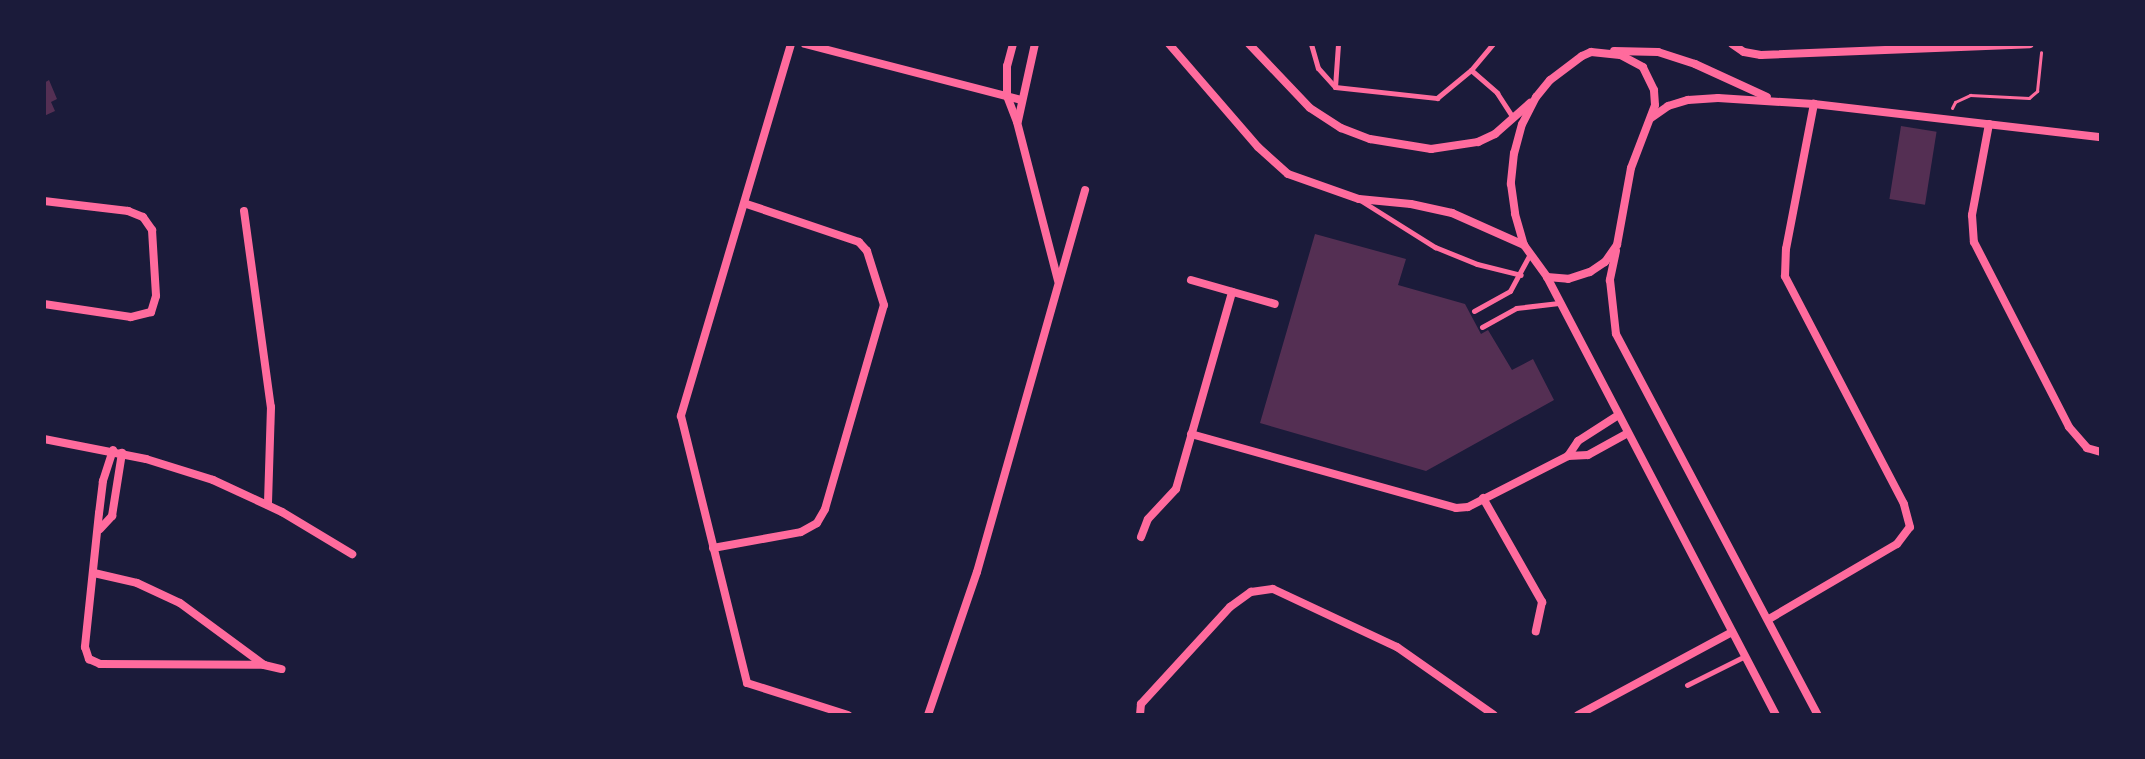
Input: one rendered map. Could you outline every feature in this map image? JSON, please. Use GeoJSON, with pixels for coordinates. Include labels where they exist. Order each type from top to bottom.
{"type":"FeatureCollection","features":[{"type":"Feature","properties":{"kind":"street"},"geometry":{"type":"LineString","coordinates":[[791,44],[747,204],[681,412],[747,683],[848,715]]}},
{"type":"Feature","properties":{"kind":"street"},"geometry":{"type":"LineString","coordinates":[[805,44],[1021,100]]}},
{"type":"Feature","properties":{"kind":"street"},"geometry":{"type":"LineString","coordinates":[[1013,44],[1007,66],[1007,96],[1017,122],[1058,282]]}},
{"type":"Feature","properties":{"kind":"street"},"geometry":{"type":"LineString","coordinates":[[1017,122],[1035,44]]}},
{"type":"Feature","properties":{"kind":"street"},"geometry":{"type":"LineString","coordinates":[[1169,44],[1258,147],[1288,174],[1359,199],[1411,204],[1452,213],[1524,245]]}},
{"type":"Feature","properties":{"kind":"street"},"geometry":{"type":"LineString","coordinates":[[1249,44],[1310,108],[1341,128],[1370,139],[1431,149],[1458,146],[1495,134],[1514,119],[1550,80],[1573,61],[1591,52],[1629,48],[1658,52],[1695,64],[1776,100]]}},
{"type":"Feature","properties":{"kind":"street"},"geometry":{"type":"LineString","coordinates":[[1573,61],[1584,44]]}},
{"type":"Feature","properties":{"kind":"street"},"geometry":{"type":"LineString","coordinates":[[1732,44],[1744,52],[1761,55],[2030,44]]}},
{"type":"Feature","properties":{"kind":"street"},"geometry":{"type":"LineString","coordinates":[[1605,52],[1643,67],[1654,90],[1651,118],[1631,168],[1610,280],[1616,334],[1818,715]]}},
{"type":"Feature","properties":{"kind":"street"},"geometry":{"type":"LineString","coordinates":[[1536,97],[1522,124],[1514,153],[1511,184],[1524,245],[1547,277],[1626,434],[1776,715]]}},
{"type":"Feature","properties":{"kind":"street"},"geometry":{"type":"LineString","coordinates":[[1651,118],[1668,106],[1688,100],[1776,100],[2101,137]]}},
{"type":"Feature","properties":{"kind":"street"},"geometry":{"type":"LineString","coordinates":[[1769,619],[1897,544],[1910,527],[1904,504],[1785,276],[1786,249],[1814,104]]}},
{"type":"Feature","properties":{"kind":"street"},"geometry":{"type":"LineString","coordinates":[[1989,124],[1972,215],[1974,242],[2069,427],[2087,448],[2101,452]]}},
{"type":"Feature","properties":{"kind":"street"},"geometry":{"type":"LineString","coordinates":[[928,715],[977,572],[1085,190]]}},
{"type":"Feature","properties":{"kind":"street"},"geometry":{"type":"LineString","coordinates":[[44,201],[128,211],[143,217],[152,230],[156,296],[151,312],[131,317],[44,304]]}},
{"type":"Feature","properties":{"kind":"street"},"geometry":{"type":"LineString","coordinates":[[713,548],[801,532],[817,523],[825,509],[884,305],[867,251],[859,242],[747,204]]}},
{"type":"Feature","properties":{"kind":"street"},"geometry":{"type":"LineString","coordinates":[[244,211],[271,407],[268,505]]}},
{"type":"Feature","properties":{"kind":"street"},"geometry":{"type":"LineString","coordinates":[[1547,277],[1568,279],[1590,272],[1605,262],[1617,245]]}},
{"type":"Feature","properties":{"kind":"street"},"geometry":{"type":"LineString","coordinates":[[1191,280],[1275,304]]}},
{"type":"Feature","properties":{"kind":"street"},"geometry":{"type":"LineString","coordinates":[[1141,537],[1148,519],[1176,489],[1232,292]]}},
{"type":"Feature","properties":{"kind":"street"},"geometry":{"type":"LineString","coordinates":[[1568,456],[1578,441],[1617,416]]}},
{"type":"Feature","properties":{"kind":"street"},"geometry":{"type":"LineString","coordinates":[[1191,434],[1437,505],[1468,507],[1568,456],[1588,455],[1626,434]]}},
{"type":"Feature","properties":{"kind":"street"},"geometry":{"type":"LineString","coordinates":[[44,439],[117,452],[213,480],[268,505],[352,554]]}},
{"type":"Feature","properties":{"kind":"street"},"geometry":{"type":"LineString","coordinates":[[117,452],[103,481],[85,647],[92,662],[264,665],[282,669]]}},
{"type":"Feature","properties":{"kind":"street"},"geometry":{"type":"LineString","coordinates":[[100,529],[112,516],[117,452]]}},
{"type":"Feature","properties":{"kind":"street"},"geometry":{"type":"LineString","coordinates":[[1483,498],[1542,602],[1536,631]]}},
{"type":"Feature","properties":{"kind":"street"},"geometry":{"type":"LineString","coordinates":[[94,573],[137,583],[180,603],[264,665]]}},
{"type":"Feature","properties":{"kind":"street"},"geometry":{"type":"LineString","coordinates":[[1140,715],[1141,704],[1230,607],[1251,592],[1273,589],[1397,647],[1494,715]]}},
{"type":"Feature","properties":{"kind":"street"},"geometry":{"type":"LineString","coordinates":[[1578,715],[1732,632]]}},
{"type":"Feature","properties":{"kind":"lane"},"geometry":{"type":"LineString","coordinates":[[1311,44],[1318,68],[1335,87],[1437,98],[1471,70],[1493,44]]}},
{"type":"Feature","properties":{"kind":"lane"},"geometry":{"type":"LineString","coordinates":[[1335,87],[1338,44]]}},
{"type":"Feature","properties":{"kind":"lane"},"geometry":{"type":"LineString","coordinates":[[1471,70],[1497,93],[1514,119]]}},
{"type":"Feature","properties":{"kind":"lane"},"geometry":{"type":"LineString","coordinates":[[1359,199],[1435,247],[1477,264],[1521,275]]}},
{"type":"Feature","properties":{"kind":"lane"},"geometry":{"type":"LineString","coordinates":[[1474,311],[1499,300],[1521,275],[1530,253]]}},
{"type":"Feature","properties":{"kind":"lane"},"geometry":{"type":"LineString","coordinates":[[1482,327],[1516,308],[1559,303]]}},
{"type":"Feature","properties":{"kind":"lane"},"geometry":{"type":"LineString","coordinates":[[1687,685],[1745,656]]}},
{"type":"Feature","properties":{"kind":"path"},"geometry":{"type":"LineString","coordinates":[[1949,120],[1955,102],[1970,95],[2029,98],[2037,91],[2041,44]]}},
{"type":"Feature","properties":{"kind":"building"},"geometry":{"type":"Polygon","coordinates":[[[49,80],[57,99],[51,102],[55,111],[44,116],[44,83],[49,80]]]}},
{"type":"Feature","properties":{"kind":"building"},"geometry":{"type":"Polygon","coordinates":[[[1901,126],[1937,132],[1925,205],[1889,199],[1901,126]]]}},
{"type":"Feature","properties":{"kind":"building"},"geometry":{"type":"Polygon","coordinates":[[[1315,234],[1406,259],[1398,285],[1465,304],[1481,334],[1488,330],[1512,370],[1533,359],[1554,400],[1426,471],[1260,423],[1315,234]]]}}]}
